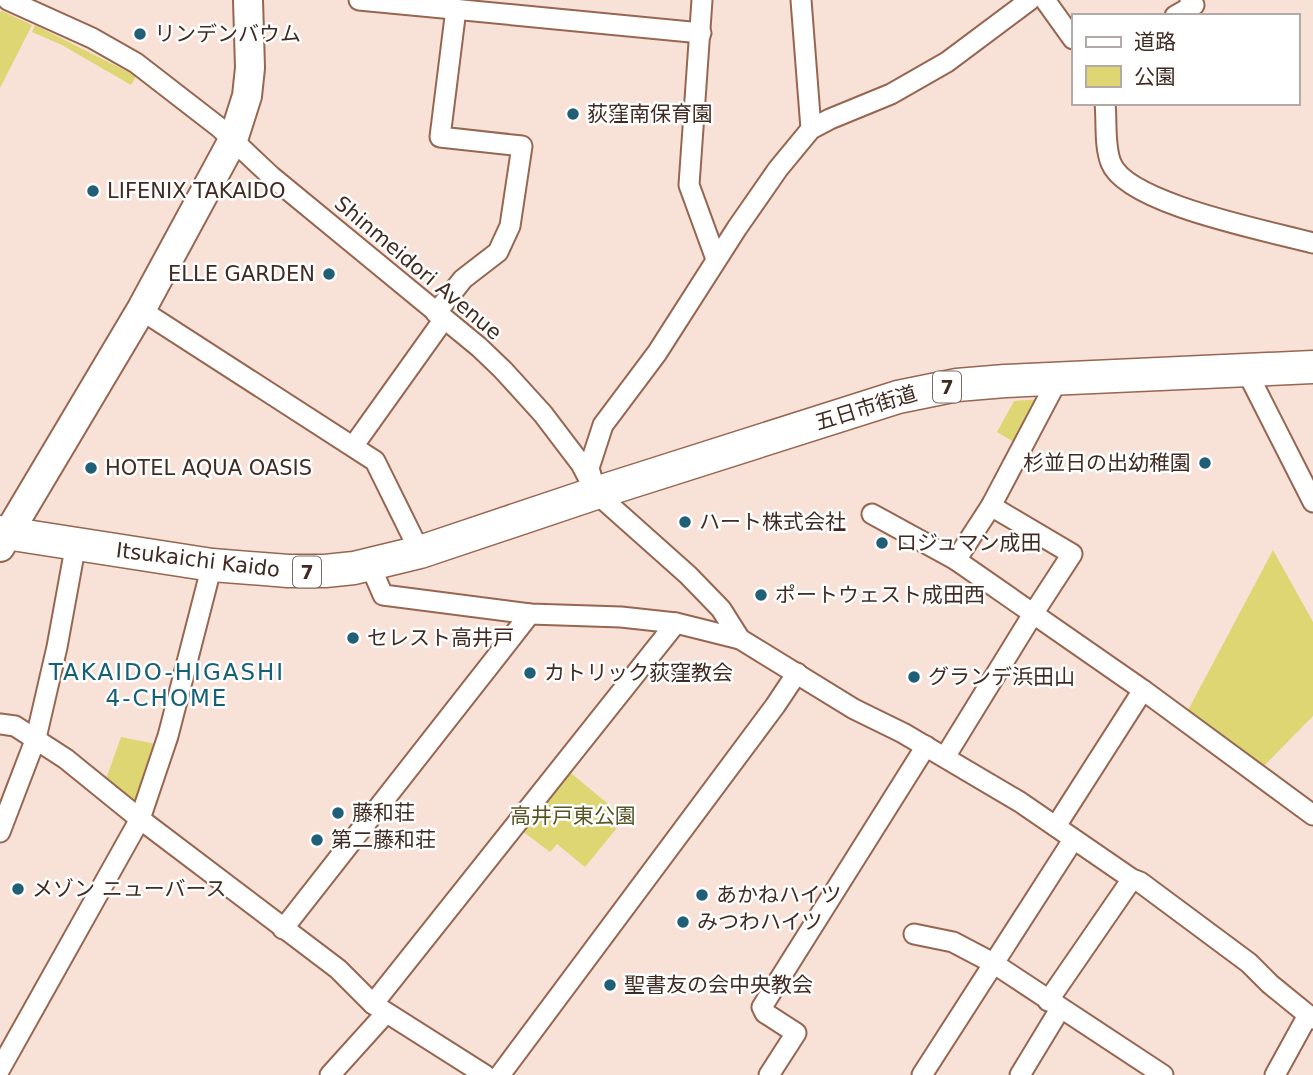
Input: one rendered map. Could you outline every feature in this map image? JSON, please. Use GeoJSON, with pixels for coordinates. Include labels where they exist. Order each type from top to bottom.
{"type":"FeatureCollection","features":[{"type":"Feature","properties":{"kind":"main road","name":"五日市街道"},"geometry":{"type":"LineString","coordinates":[[596,493],[898,397],[957,385],[1313,367]]}},
{"type":"Feature","properties":{"kind":"main road","name":"Itsukaichi Kaido"},"geometry":{"type":"LineString","coordinates":[[3,537],[76,543],[212,565],[312,572],[370,565],[420,552],[596,493]]}},
{"type":"Feature","properties":{"kind":"street","name":"Shinmeidori Avenue"},"geometry":{"type":"LineString","coordinates":[[8,0],[92,38],[136,63],[220,128],[271,176],[479,347],[543,414],[581,464],[596,493],[688,575],[720,608],[740,639]]}},
{"type":"Feature","properties":{"kind":"street"},"geometry":{"type":"LineString","coordinates":[[3,537],[141,310],[233,140],[247,96],[250,68],[248,0]]}},
{"type":"Feature","properties":{"kind":"street"},"geometry":{"type":"LineString","coordinates":[[359,0],[701,33]]}},
{"type":"Feature","properties":{"kind":"street"},"geometry":{"type":"LineString","coordinates":[[702,0],[690,185],[716,259]]}},
{"type":"Feature","properties":{"kind":"street"},"geometry":{"type":"LineString","coordinates":[[801,0],[811,130]]}},
{"type":"Feature","properties":{"kind":"street"},"geometry":{"type":"LineString","coordinates":[[596,493],[589,468],[603,425],[657,353],[716,259],[778,169],[811,130],[830,119],[891,94],[947,62],[1030,0]]}},
{"type":"Feature","properties":{"kind":"street"},"geometry":{"type":"LineString","coordinates":[[1045,0],[1072,37]]}},
{"type":"Feature","properties":{"kind":"street"},"geometry":{"type":"LineString","coordinates":[[1178,14],[1194,5],[1190,0]]}},
{"type":"Feature","properties":{"kind":"street"},"geometry":{"type":"LineString","coordinates":[[354,445],[463,279],[498,253],[510,226],[522,146],[440,137],[456,9]]}},
{"type":"Feature","properties":{"kind":"street"},"geometry":{"type":"LineString","coordinates":[[1105,105],[1111,163],[1118,176],[1138,189],[1172,204],[1313,243]]}},
{"type":"Feature","properties":{"kind":"street"},"geometry":{"type":"LineString","coordinates":[[141,310],[375,461],[420,552]]}},
{"type":"Feature","properties":{"kind":"street"},"geometry":{"type":"LineString","coordinates":[[1245,370],[1313,502]]}},
{"type":"Feature","properties":{"kind":"street"},"geometry":{"type":"LineString","coordinates":[[956,560],[991,506],[1058,379]]}},
{"type":"Feature","properties":{"kind":"street"},"geometry":{"type":"LineString","coordinates":[[945,757],[1072,554],[991,506]]}},
{"type":"Feature","properties":{"kind":"street"},"geometry":{"type":"LineString","coordinates":[[872,514],[956,560],[1143,690],[1313,815]]}},
{"type":"Feature","properties":{"kind":"street"},"geometry":{"type":"LineString","coordinates":[[0,832],[36,738],[57,647],[76,543]]}},
{"type":"Feature","properties":{"kind":"street"},"geometry":{"type":"LineString","coordinates":[[0,1069],[140,820],[168,736],[212,565]]}},
{"type":"Feature","properties":{"kind":"street"},"geometry":{"type":"LineString","coordinates":[[370,565],[383,595],[530,614],[621,617],[676,623],[740,639],[854,709],[926,746],[1020,802],[1140,882],[1249,963],[1311,1017],[1275,1075]]}},
{"type":"Feature","properties":{"kind":"street"},"geometry":{"type":"LineString","coordinates":[[283,929],[530,614]]}},
{"type":"Feature","properties":{"kind":"street"},"geometry":{"type":"LineString","coordinates":[[330,1075],[676,623]]}},
{"type":"Feature","properties":{"kind":"street"},"geometry":{"type":"LineString","coordinates":[[500,1075],[797,673]]}},
{"type":"Feature","properties":{"kind":"street"},"geometry":{"type":"LineString","coordinates":[[1056,826],[1143,690]]}},
{"type":"Feature","properties":{"kind":"street"},"geometry":{"type":"LineString","coordinates":[[0,723],[15,726],[66,759],[140,820],[338,969],[380,1009],[485,1075]]}},
{"type":"Feature","properties":{"kind":"street"},"geometry":{"type":"LineString","coordinates":[[769,1075],[796,1033],[765,1013],[762,1007],[926,746]]}},
{"type":"Feature","properties":{"kind":"street"},"geometry":{"type":"LineString","coordinates":[[922,1075],[1073,839]]}},
{"type":"Feature","properties":{"kind":"street"},"geometry":{"type":"LineString","coordinates":[[1020,1075],[1054,1005],[1132,879]]}},
{"type":"Feature","properties":{"kind":"street"},"geometry":{"type":"LineString","coordinates":[[914,934],[953,942],[993,963],[1163,1075]]}},
{"type":"Feature","properties":{"kind":"green space"},"geometry":{"type":"Polygon","coordinates":[[[0,12],[32,25],[0,88],[0,12]]]}},
{"type":"Feature","properties":{"kind":"green space"},"geometry":{"type":"Polygon","coordinates":[[[35,25],[136,76],[131,85],[62,45],[32,32],[35,25]]]}},
{"type":"Feature","properties":{"kind":"green space"},"geometry":{"type":"Polygon","coordinates":[[[1043,399],[1019,445],[997,432],[1014,401],[1043,399]]]}},
{"type":"Feature","properties":{"kind":"green space"},"geometry":{"type":"Polygon","coordinates":[[[1273,550],[1313,622],[1313,716],[1262,768],[1186,714],[1273,550]]]}},
{"type":"Feature","properties":{"kind":"green space"},"geometry":{"type":"Polygon","coordinates":[[[121,737],[160,745],[137,806],[105,782],[121,737]]]}},
{"type":"Feature","properties":{"kind":"green space","name":"高井戸東公園"},"geometry":{"type":"Polygon","coordinates":[[[566,769],[625,818],[585,867],[557,844],[550,852],[521,830],[566,769]]]}},
{"type":"Feature","properties":{"kind":"place","name":"リンデンバウム"},"geometry":{"type":"Point","coordinates":[140,34]}},
{"type":"Feature","properties":{"kind":"place","name":"荻窪南保育園"},"geometry":{"type":"Point","coordinates":[573,114]}},
{"type":"Feature","properties":{"kind":"place","name":"LIFENIX TAKAIDO"},"geometry":{"type":"Point","coordinates":[93,191]}},
{"type":"Feature","properties":{"kind":"place","name":"ELLE GARDEN"},"geometry":{"type":"Point","coordinates":[329,274]}},
{"type":"Feature","properties":{"kind":"place","name":"杉並日の出幼稚園"},"geometry":{"type":"Point","coordinates":[1205,463]}},
{"type":"Feature","properties":{"kind":"place","name":"HOTEL AQUA OASIS"},"geometry":{"type":"Point","coordinates":[91,468]}},
{"type":"Feature","properties":{"kind":"place","name":"ハート株式会社"},"geometry":{"type":"Point","coordinates":[685,522]}},
{"type":"Feature","properties":{"kind":"place","name":"ロジュマン成田"},"geometry":{"type":"Point","coordinates":[882,543]}},
{"type":"Feature","properties":{"kind":"place","name":"ポートウェスト成田西"},"geometry":{"type":"Point","coordinates":[761,595]}},
{"type":"Feature","properties":{"kind":"place","name":"セレスト高井戸"},"geometry":{"type":"Point","coordinates":[353,638]}},
{"type":"Feature","properties":{"kind":"place","name":"カトリック荻窪教会"},"geometry":{"type":"Point","coordinates":[530,673]}},
{"type":"Feature","properties":{"kind":"place","name":"グランデ浜田山"},"geometry":{"type":"Point","coordinates":[914,677]}},
{"type":"Feature","properties":{"kind":"place","name":"藤和荘"},"geometry":{"type":"Point","coordinates":[338,813]}},
{"type":"Feature","properties":{"kind":"place","name":"第二藤和荘"},"geometry":{"type":"Point","coordinates":[317,840]}},
{"type":"Feature","properties":{"kind":"place","name":"メゾン ニューバース"},"geometry":{"type":"Point","coordinates":[18,889]}},
{"type":"Feature","properties":{"kind":"place","name":"あかねハイツ"},"geometry":{"type":"Point","coordinates":[702,895]}},
{"type":"Feature","properties":{"kind":"place","name":"みつわハイツ"},"geometry":{"type":"Point","coordinates":[683,922]}},
{"type":"Feature","properties":{"kind":"place","name":"聖書友の会中央教会"},"geometry":{"type":"Point","coordinates":[610,985]}},
{"type":"Feature","properties":{"kind":"district","name":"TAKAIDO-HIGASHI 4-CHOME"},"geometry":{"type":"Point","coordinates":[167,685]}}]}
